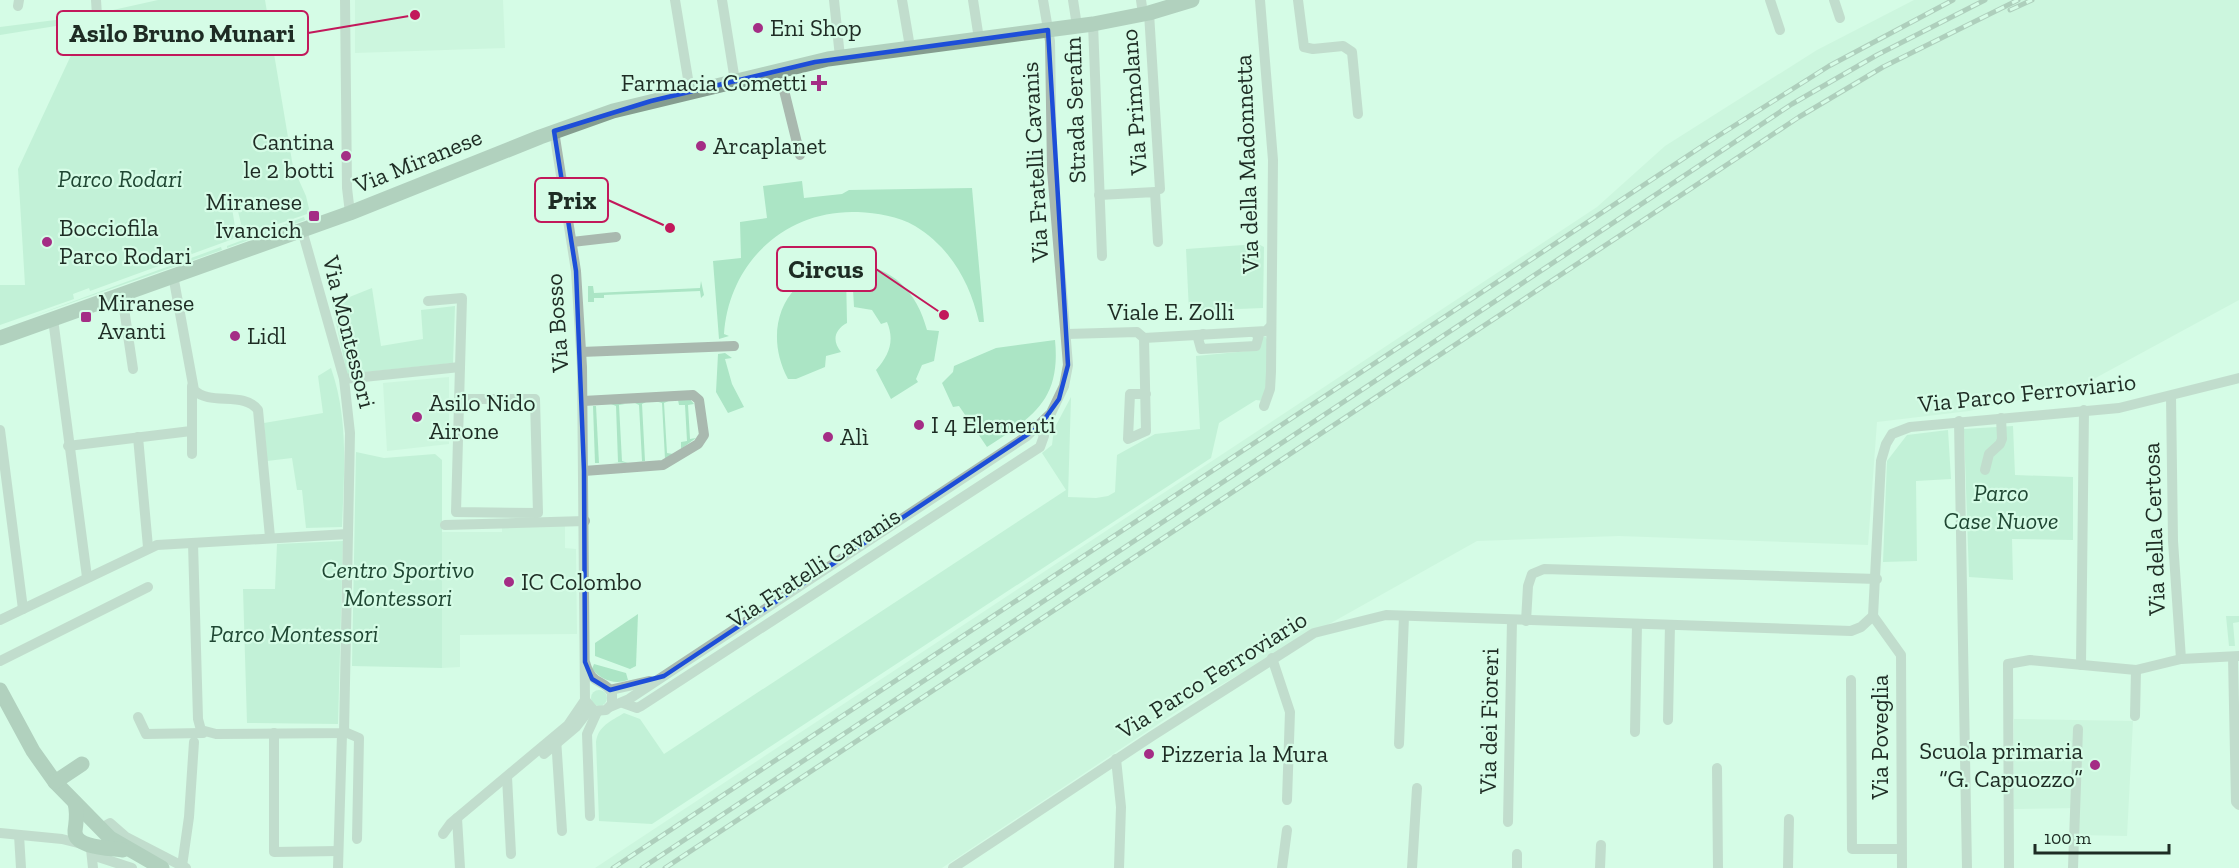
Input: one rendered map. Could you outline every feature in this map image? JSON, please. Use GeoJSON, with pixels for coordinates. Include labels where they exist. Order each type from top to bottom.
{"type":"FeatureCollection","features":[{"type":"Feature","properties":{"kind":"street"},"geometry":{"type":"LineString","coordinates":[[96,0],[97,15]]}},
{"type":"Feature","properties":{"kind":"street"},"geometry":{"type":"LineString","coordinates":[[345,0],[347,188],[350,213]]}},
{"type":"Feature","properties":{"kind":"street"},"geometry":{"type":"LineString","coordinates":[[675,0],[690,91]]}},
{"type":"Feature","properties":{"kind":"street"},"geometry":{"type":"LineString","coordinates":[[723,0],[735,81]]}},
{"type":"Feature","properties":{"kind":"street"},"geometry":{"type":"LineString","coordinates":[[834,0],[840,57]]}},
{"type":"Feature","properties":{"kind":"street"},"geometry":{"type":"LineString","coordinates":[[902,0],[910,47]]}},
{"type":"Feature","properties":{"kind":"street"},"geometry":{"type":"LineString","coordinates":[[973,0],[979,39]]}},
{"type":"Feature","properties":{"kind":"street","name":"Via Fratelli Cavanis"},"geometry":{"type":"LineString","coordinates":[[610,707],[623,703],[1027,436],[1039,427],[1051,413],[1064,386],[1068,364],[1053,177],[1048,30],[1043,0]]}},
{"type":"Feature","properties":{"kind":"street"},"geometry":{"type":"LineString","coordinates":[[1073,0],[1077,26]]}},
{"type":"Feature","properties":{"kind":"street","name":"Via Miranese"},"geometry":{"type":"LineString","coordinates":[[0,338],[350,213],[554,131],[613,111],[840,57],[1093,24],[1144,9],[1192,0]]}},
{"type":"Feature","properties":{"kind":"street","name":"Via della Madonnetta"},"geometry":{"type":"LineString","coordinates":[[1260,0],[1273,160],[1274,247],[1270,386],[1264,406]]}},
{"type":"Feature","properties":{"kind":"street"},"geometry":{"type":"LineString","coordinates":[[1298,0],[1304,47],[1313,49],[1343,46],[1352,52],[1358,114]]}},
{"type":"Feature","properties":{"kind":"street"},"geometry":{"type":"LineString","coordinates":[[1770,0],[1780,30]]}},
{"type":"Feature","properties":{"kind":"street"},"geometry":{"type":"LineString","coordinates":[[1834,0],[1840,18]]}},
{"type":"Feature","properties":{"kind":"street","name":"Via Primolano"},"geometry":{"type":"LineString","coordinates":[[1144,9],[1160,189]]}},
{"type":"Feature","properties":{"kind":"street","name":"Strada Serafin"},"geometry":{"type":"LineString","coordinates":[[1093,24],[1102,256]]}},
{"type":"Feature","properties":{"kind":"street"},"geometry":{"type":"LineString","coordinates":[[779,70],[800,154]]}},
{"type":"Feature","properties":{"kind":"street","name":"Via Bosso"},"geometry":{"type":"LineString","coordinates":[[554,131],[566,193],[572,242],[583,401],[585,662],[589,704],[586,734],[590,816]]}},
{"type":"Feature","properties":{"kind":"street"},"geometry":{"type":"LineString","coordinates":[[566,193],[604,187]]}},
{"type":"Feature","properties":{"kind":"street","name":"Strada Serafin"},"geometry":{"type":"LineString","coordinates":[[1099,195],[1155,192],[1158,242]]}},
{"type":"Feature","properties":{"kind":"street","name":"Via Montessori"},"geometry":{"type":"LineString","coordinates":[[302,230],[344,379],[351,433],[338,868]]}},
{"type":"Feature","properties":{"kind":"street","name":"Via Bosso"},"geometry":{"type":"LineString","coordinates":[[572,242],[616,237]]}},
{"type":"Feature","properties":{"kind":"street"},"geometry":{"type":"LineString","coordinates":[[173,275],[192,386],[192,454]]}},
{"type":"Feature","properties":{"kind":"street"},"geometry":{"type":"LineString","coordinates":[[122,295],[133,369]]}},
{"type":"Feature","properties":{"kind":"street"},"geometry":{"type":"LineString","coordinates":[[428,301],[462,298],[456,512],[538,513],[535,399],[460,399]]}},
{"type":"Feature","properties":{"kind":"street"},"geometry":{"type":"LineString","coordinates":[[53,319],[87,577]]}},
{"type":"Feature","properties":{"kind":"street","name":"Viale E. Zolli"},"geometry":{"type":"LineString","coordinates":[[1067,334],[1137,332],[1144,338],[1266,331],[1271,326]]}},
{"type":"Feature","properties":{"kind":"street"},"geometry":{"type":"LineString","coordinates":[[1144,338],[1146,394]]}},
{"type":"Feature","properties":{"kind":"street"},"geometry":{"type":"LineString","coordinates":[[580,352],[734,346]]}},
{"type":"Feature","properties":{"kind":"street"},"geometry":{"type":"LineString","coordinates":[[344,379],[459,367]]}},
{"type":"Feature","properties":{"kind":"street","name":"Via Parco Ferroviario"},"geometry":{"type":"LineString","coordinates":[[953,868],[1116,759],[1314,633],[1386,615],[1840,632],[1861,627],[1873,616],[1877,579],[1881,461],[1892,434],[1910,427],[1959,421],[2120,408],[2171,397],[2239,378]]}},
{"type":"Feature","properties":{"kind":"street"},"geometry":{"type":"LineString","coordinates":[[192,386],[202,396],[249,402],[258,410],[270,537]]}},
{"type":"Feature","properties":{"kind":"street","name":"Via Bosso"},"geometry":{"type":"LineString","coordinates":[[583,401],[693,395],[699,400],[704,433],[698,444],[663,465],[585,471]]}},
{"type":"Feature","properties":{"kind":"street","name":"Via della Certosa"},"geometry":{"type":"LineString","coordinates":[[2171,397],[2173,541],[2181,660]]}},
{"type":"Feature","properties":{"kind":"street"},"geometry":{"type":"LineString","coordinates":[[2081,665],[2084,410]]}},
{"type":"Feature","properties":{"kind":"street"},"geometry":{"type":"LineString","coordinates":[[1985,470],[1989,454],[2002,439],[2001,418]]}},
{"type":"Feature","properties":{"kind":"street"},"geometry":{"type":"LineString","coordinates":[[1959,421],[1967,868]]}},
{"type":"Feature","properties":{"kind":"street","name":"Via Fratelli Cavanis"},"geometry":{"type":"LineString","coordinates":[[623,703],[637,708],[641,706],[1027,455],[1043,443],[1044,434],[1039,427]]}},
{"type":"Feature","properties":{"kind":"street"},"geometry":{"type":"LineString","coordinates":[[0,430],[23,609]]}},
{"type":"Feature","properties":{"kind":"street"},"geometry":{"type":"LineString","coordinates":[[68,446],[191,431]]}},
{"type":"Feature","properties":{"kind":"street"},"geometry":{"type":"LineString","coordinates":[[1027,436],[1032,445],[1027,455]]}},
{"type":"Feature","properties":{"kind":"street"},"geometry":{"type":"LineString","coordinates":[[138,437],[148,548]]}},
{"type":"Feature","properties":{"kind":"street"},"geometry":{"type":"LineString","coordinates":[[445,525],[585,521]]}},
{"type":"Feature","properties":{"kind":"street"},"geometry":{"type":"LineString","coordinates":[[0,620],[148,548],[270,537],[348,534]]}},
{"type":"Feature","properties":{"kind":"street"},"geometry":{"type":"LineString","coordinates":[[194,543],[198,720],[203,733]]}},
{"type":"Feature","properties":{"kind":"street"},"geometry":{"type":"LineString","coordinates":[[1526,621],[1528,586],[1532,574],[1544,569],[1877,579]]}},
{"type":"Feature","properties":{"kind":"street"},"geometry":{"type":"LineString","coordinates":[[0,661],[148,587]]}},
{"type":"Feature","properties":{"kind":"street"},"geometry":{"type":"LineString","coordinates":[[1399,744],[1404,616]]}},
{"type":"Feature","properties":{"kind":"street","name":"Via Poveglia"},"geometry":{"type":"LineString","coordinates":[[1873,616],[1901,655],[1902,868]]}},
{"type":"Feature","properties":{"kind":"street","name":"Via dei Fioreri"},"geometry":{"type":"LineString","coordinates":[[1508,822],[1512,620]]}},
{"type":"Feature","properties":{"kind":"street"},"geometry":{"type":"LineString","coordinates":[[1635,732],[1637,624]]}},
{"type":"Feature","properties":{"kind":"street"},"geometry":{"type":"LineString","coordinates":[[1668,720],[1670,625]]}},
{"type":"Feature","properties":{"kind":"street"},"geometry":{"type":"LineString","coordinates":[[2009,868],[2008,663],[2030,660],[2136,670],[2181,660],[2236,656],[2236,802],[2239,805]]}},
{"type":"Feature","properties":{"kind":"street"},"geometry":{"type":"LineString","coordinates":[[1272,658],[1290,712],[1287,800]]}},
{"type":"Feature","properties":{"kind":"street","name":"Via Bosso"},"geometry":{"type":"LineString","coordinates":[[585,662],[589,675],[597,684]]}},
{"type":"Feature","properties":{"kind":"street"},"geometry":{"type":"LineString","coordinates":[[2135,716],[2136,670]]}},
{"type":"Feature","properties":{"kind":"street","name":"Via Fratelli Cavanis"},"geometry":{"type":"LineString","coordinates":[[610,690],[631,687],[664,675]]}},
{"type":"Feature","properties":{"kind":"street"},"geometry":{"type":"LineString","coordinates":[[1851,680],[1852,849],[1901,849]]}},
{"type":"Feature","properties":{"kind":"street"},"geometry":{"type":"LineString","coordinates":[[460,868],[457,822],[556,740],[589,704],[597,684],[610,690],[613,701],[610,707],[589,704]]}},
{"type":"Feature","properties":{"kind":"street"},"geometry":{"type":"LineString","coordinates":[[0,690],[33,751],[55,782],[98,826],[130,851],[162,868]]}},
{"type":"Feature","properties":{"kind":"street"},"geometry":{"type":"LineString","coordinates":[[138,717],[146,734],[343,733],[359,738],[357,839]]}},
{"type":"Feature","properties":{"kind":"street"},"geometry":{"type":"LineString","coordinates":[[2073,868],[2078,729]]}},
{"type":"Feature","properties":{"kind":"street"},"geometry":{"type":"LineString","coordinates":[[274,733],[274,852],[338,853]]}},
{"type":"Feature","properties":{"kind":"street"},"geometry":{"type":"LineString","coordinates":[[556,740],[562,831]]}},
{"type":"Feature","properties":{"kind":"street"},"geometry":{"type":"LineString","coordinates":[[0,833],[19,835],[72,831],[83,820],[98,826],[110,823],[126,837],[184,867],[194,742]]}},
{"type":"Feature","properties":{"kind":"street"},"geometry":{"type":"LineString","coordinates":[[1116,759],[1121,807],[1119,868]]}},
{"type":"Feature","properties":{"kind":"street"},"geometry":{"type":"LineString","coordinates":[[55,782],[82,764]]}},
{"type":"Feature","properties":{"kind":"street"},"geometry":{"type":"LineString","coordinates":[[1717,768],[1718,868]]}},
{"type":"Feature","properties":{"kind":"street"},"geometry":{"type":"LineString","coordinates":[[507,780],[511,854]]}},
{"type":"Feature","properties":{"kind":"street"},"geometry":{"type":"LineString","coordinates":[[1412,868],[1417,788]]}},
{"type":"Feature","properties":{"kind":"street"},"geometry":{"type":"LineString","coordinates":[[75,803],[72,831],[76,839],[132,868]]}},
{"type":"Feature","properties":{"kind":"street"},"geometry":{"type":"LineString","coordinates":[[1788,868],[1789,819]]}},
{"type":"Feature","properties":{"kind":"street"},"geometry":{"type":"LineString","coordinates":[[90,847],[100,839],[98,826]]}},
{"type":"Feature","properties":{"kind":"street"},"geometry":{"type":"LineString","coordinates":[[1282,868],[1287,830]]}},
{"type":"Feature","properties":{"kind":"street"},"geometry":{"type":"LineString","coordinates":[[19,835],[21,868]]}},
{"type":"Feature","properties":{"kind":"street"},"geometry":{"type":"LineString","coordinates":[[1600,845],[1600,868]]}},
{"type":"Feature","properties":{"kind":"street"},"geometry":{"type":"LineString","coordinates":[[90,847],[130,851]]}},
{"type":"Feature","properties":{"kind":"street"},"geometry":{"type":"LineString","coordinates":[[90,847],[93,868]]}},
{"type":"Feature","properties":{"kind":"street"},"geometry":{"type":"LineString","coordinates":[[1517,854],[1517,868]]}},
{"type":"Feature","properties":{"kind":"highlighted area"},"geometry":{"type":"Polygon","coordinates":[[[1048,30],[1068,365],[1059,399],[1039,427],[664,676],[610,690],[592,679],[585,662],[584,471],[576,271],[554,131],[651,101],[815,62],[1048,30]]]}},
{"type":"Feature","properties":{"kind":"shaded area"},"geometry":{"type":"Polygon","coordinates":[[[355,0],[503,0],[505,48],[355,53],[355,0]]]}},
{"type":"Feature","properties":{"kind":"shaded area"},"geometry":{"type":"Polygon","coordinates":[[[1914,0],[2239,0],[2239,300],[2090,381],[2061,391],[1969,411],[1877,422],[1868,545],[1619,536],[1477,541],[1194,700],[942,868],[595,868],[1597,207],[1665,146],[1817,50],[1914,0]]]}},
{"type":"Feature","properties":{"kind":"shaded area","name":"Asilo Nido Airone"},"geometry":{"type":"Polygon","coordinates":[[[449,377],[449,444],[387,451],[383,383],[449,377]]]}},
{"type":"Feature","properties":{"kind":"shaded area","name":"IC Colombo"},"geometry":{"type":"Polygon","coordinates":[[[565,524],[565,548],[576,549],[577,634],[460,635],[460,667],[442,668],[442,532],[502,532],[502,525],[565,524]]]}},
{"type":"Feature","properties":{"kind":"shaded area"},"geometry":{"type":"Polygon","coordinates":[[[2014,719],[2133,721],[2127,836],[2078,835],[2078,808],[2014,809],[2014,719]]]}},
{"type":"Feature","properties":{"kind":"green space","name":"Parco Rodari"},"geometry":{"type":"Polygon","coordinates":[[[158,0],[265,0],[293,167],[306,196],[310,213],[246,235],[243,232],[237,207],[232,208],[236,233],[233,239],[90,291],[89,288],[73,294],[74,299],[0,325],[0,285],[25,285],[18,169],[87,21],[0,35],[0,27],[87,16],[88,21],[104,17],[104,12],[158,0]]]}},
{"type":"Feature","properties":{"kind":"green space"},"geometry":{"type":"Polygon","coordinates":[[[802,181],[804,198],[842,194],[849,190],[972,188],[984,322],[979,322],[970,294],[957,268],[949,256],[928,235],[915,226],[887,216],[858,212],[832,213],[807,220],[785,230],[766,245],[750,263],[737,284],[728,308],[724,334],[729,336],[719,339],[713,261],[741,258],[740,222],[767,218],[763,186],[802,181]]]}},
{"type":"Feature","properties":{"kind":"green space"},"geometry":{"type":"Polygon","coordinates":[[[304,217],[305,220],[227,248],[227,246],[304,217]]]}},
{"type":"Feature","properties":{"kind":"green space"},"geometry":{"type":"Polygon","coordinates":[[[1258,244],[1264,247],[1263,308],[1189,311],[1186,249],[1258,244]]]}},
{"type":"Feature","properties":{"kind":"green space"},"geometry":{"type":"Polygon","coordinates":[[[221,247],[222,250],[28,318],[221,247]]]}},
{"type":"Feature","properties":{"kind":"green space"},"geometry":{"type":"Polygon","coordinates":[[[849,265],[877,269],[900,282],[916,303],[927,330],[939,331],[934,361],[922,365],[916,379],[918,382],[891,399],[876,370],[889,348],[890,335],[887,322],[881,324],[872,310],[854,307],[852,272],[846,273],[847,323],[839,329],[836,336],[836,344],[841,352],[826,356],[825,367],[796,379],[788,379],[780,359],[777,339],[779,321],[785,304],[795,289],[809,277],[827,269],[849,265]]]}},
{"type":"Feature","properties":{"kind":"green space"},"geometry":{"type":"Polygon","coordinates":[[[701,281],[704,295],[701,298],[700,291],[604,295],[604,298],[594,298],[594,302],[588,302],[588,286],[593,286],[594,293],[700,288],[701,281]]]}},
{"type":"Feature","properties":{"kind":"green space"},"geometry":{"type":"Polygon","coordinates":[[[372,288],[381,346],[423,339],[421,310],[455,306],[453,363],[347,374],[332,304],[372,288]]]}},
{"type":"Feature","properties":{"kind":"green space"},"geometry":{"type":"Polygon","coordinates":[[[1265,336],[1270,344],[1264,401],[1256,400],[1219,423],[1211,458],[652,824],[599,821],[596,742],[599,732],[610,721],[624,713],[640,719],[664,754],[1066,490],[1042,453],[1052,445],[1054,429],[1071,397],[1068,497],[1096,498],[1115,492],[1117,455],[1155,434],[1200,429],[1196,356],[1259,350],[1261,339],[1265,336]]]}},
{"type":"Feature","properties":{"kind":"green space"},"geometry":{"type":"Polygon","coordinates":[[[1055,340],[1056,361],[1053,378],[1040,405],[1018,426],[987,447],[959,406],[953,407],[942,383],[953,372],[954,366],[996,348],[1055,340]]]}},
{"type":"Feature","properties":{"kind":"green space"},"geometry":{"type":"Polygon","coordinates":[[[725,353],[732,358],[725,359],[732,384],[744,407],[728,413],[716,392],[718,354],[725,353]]]}},
{"type":"Feature","properties":{"kind":"green space"},"geometry":{"type":"Polygon","coordinates":[[[331,368],[341,407],[343,427],[342,527],[306,528],[302,490],[297,490],[292,458],[267,461],[264,423],[323,413],[318,376],[331,368]]]}},
{"type":"Feature","properties":{"kind":"green space"},"geometry":{"type":"Polygon","coordinates":[[[690,399],[694,404],[688,405],[690,439],[696,438],[681,449],[681,442],[687,441],[685,405],[679,405],[678,400],[690,399]]]}},
{"type":"Feature","properties":{"kind":"green space"},"geometry":{"type":"Polygon","coordinates":[[[671,400],[664,403],[667,453],[673,454],[665,459],[662,403],[655,401],[671,400]]]}},
{"type":"Feature","properties":{"kind":"green space"},"geometry":{"type":"Polygon","coordinates":[[[648,401],[642,404],[645,461],[636,462],[642,461],[639,405],[633,402],[648,401]]]}},
{"type":"Feature","properties":{"kind":"green space"},"geometry":{"type":"Polygon","coordinates":[[[611,404],[625,404],[619,405],[622,461],[628,463],[613,462],[618,462],[616,406],[611,404]]]}},
{"type":"Feature","properties":{"kind":"green space"},"geometry":{"type":"Polygon","coordinates":[[[593,406],[596,406],[599,463],[595,463],[593,406]]]}},
{"type":"Feature","properties":{"kind":"green space","name":"Parco Case Nuove"},"geometry":{"type":"Polygon","coordinates":[[[2013,426],[2015,475],[2073,477],[2073,540],[2012,539],[2013,580],[1969,577],[1964,429],[2013,426]]]}},
{"type":"Feature","properties":{"kind":"green space","name":"Parco Case Nuove"},"geometry":{"type":"Polygon","coordinates":[[[1948,430],[1951,479],[1916,481],[1917,561],[1883,562],[1887,461],[1907,435],[1948,430]]]}},
{"type":"Feature","properties":{"kind":"green space","name":"Centro Sportivo Montessori"},"geometry":{"type":"Polygon","coordinates":[[[356,452],[384,458],[435,454],[442,460],[442,668],[352,666],[356,452]]]}},
{"type":"Feature","properties":{"kind":"green space","name":"Parco Montessori"},"geometry":{"type":"Polygon","coordinates":[[[343,541],[338,724],[247,723],[243,589],[275,589],[277,544],[343,541]]]}},
{"type":"Feature","properties":{"kind":"green space"},"geometry":{"type":"Polygon","coordinates":[[[638,614],[636,666],[630,669],[595,656],[595,643],[638,614]]]}},
{"type":"Feature","properties":{"kind":"green space"},"geometry":{"type":"Polygon","coordinates":[[[2226,616],[2239,616],[2239,622],[2233,623],[2235,646],[2229,646],[2226,616]]]}},
{"type":"Feature","properties":{"kind":"green space"},"geometry":{"type":"Polygon","coordinates":[[[594,664],[626,673],[628,680],[613,682],[604,679],[592,669],[594,664]]]}},
{"type":"Feature","properties":{"kind":"green space"},"geometry":{"type":"Polygon","coordinates":[[[596,690],[602,690],[607,698],[605,704],[596,706],[591,701],[591,695],[596,690]]]}},
{"type":"Feature","properties":{"kind":"railway"},"geometry":{"type":"LineString","coordinates":[[613,868],[1710,141],[1829,66],[1953,0]]}},
{"type":"Feature","properties":{"kind":"railway"},"geometry":{"type":"LineString","coordinates":[[642,868],[1792,104],[1877,55],[1985,0]]}},
{"type":"Feature","properties":{"kind":"railway"},"geometry":{"type":"LineString","coordinates":[[665,868],[1799,117],[1883,67],[2018,0]]}},
{"type":"Feature","properties":{"kind":"railway"},"geometry":{"type":"LineString","coordinates":[[2010,10],[2032,0]]}},
{"type":"Feature","properties":{"kind":"place","name":"Asilo Bruno Munari"},"geometry":{"type":"Point","coordinates":[415,15]}},
{"type":"Feature","properties":{"kind":"place","name":"Eni Shop"},"geometry":{"type":"Point","coordinates":[758,28]}},
{"type":"Feature","properties":{"kind":"place","name":"Farmacia Cometti"},"geometry":{"type":"Point","coordinates":[819,83]}},
{"type":"Feature","properties":{"kind":"place","name":"Arcaplanet"},"geometry":{"type":"Point","coordinates":[701,146]}},
{"type":"Feature","properties":{"kind":"place","name":"Cantina le 2 botti"},"geometry":{"type":"Point","coordinates":[346,156]}},
{"type":"Feature","properties":{"kind":"place","name":"Miranese Ivancich"},"geometry":{"type":"Point","coordinates":[314,216]}},
{"type":"Feature","properties":{"kind":"place","name":"Prix"},"geometry":{"type":"Point","coordinates":[670,228]}},
{"type":"Feature","properties":{"kind":"place","name":"Bocciofila Parco Rodari"},"geometry":{"type":"Point","coordinates":[47,242]}},
{"type":"Feature","properties":{"kind":"place","name":"Circus"},"geometry":{"type":"Point","coordinates":[944,315]}},
{"type":"Feature","properties":{"kind":"place","name":"Miranese Avanti"},"geometry":{"type":"Point","coordinates":[86,317]}},
{"type":"Feature","properties":{"kind":"place","name":"Lidl"},"geometry":{"type":"Point","coordinates":[235,336]}},
{"type":"Feature","properties":{"kind":"place","name":"Asilo Nido Airone"},"geometry":{"type":"Point","coordinates":[417,417]}},
{"type":"Feature","properties":{"kind":"place","name":"I 4 Elementi"},"geometry":{"type":"Point","coordinates":[919,425]}},
{"type":"Feature","properties":{"kind":"place","name":"Alì"},"geometry":{"type":"Point","coordinates":[828,437]}},
{"type":"Feature","properties":{"kind":"place","name":"IC Colombo"},"geometry":{"type":"Point","coordinates":[509,582]}},
{"type":"Feature","properties":{"kind":"place","name":"Pizzeria la Mura"},"geometry":{"type":"Point","coordinates":[1149,754]}},
{"type":"Feature","properties":{"kind":"place","name":"Scuola primaria “G. Capuozzo”"},"geometry":{"type":"Point","coordinates":[2095,765]}}]}
